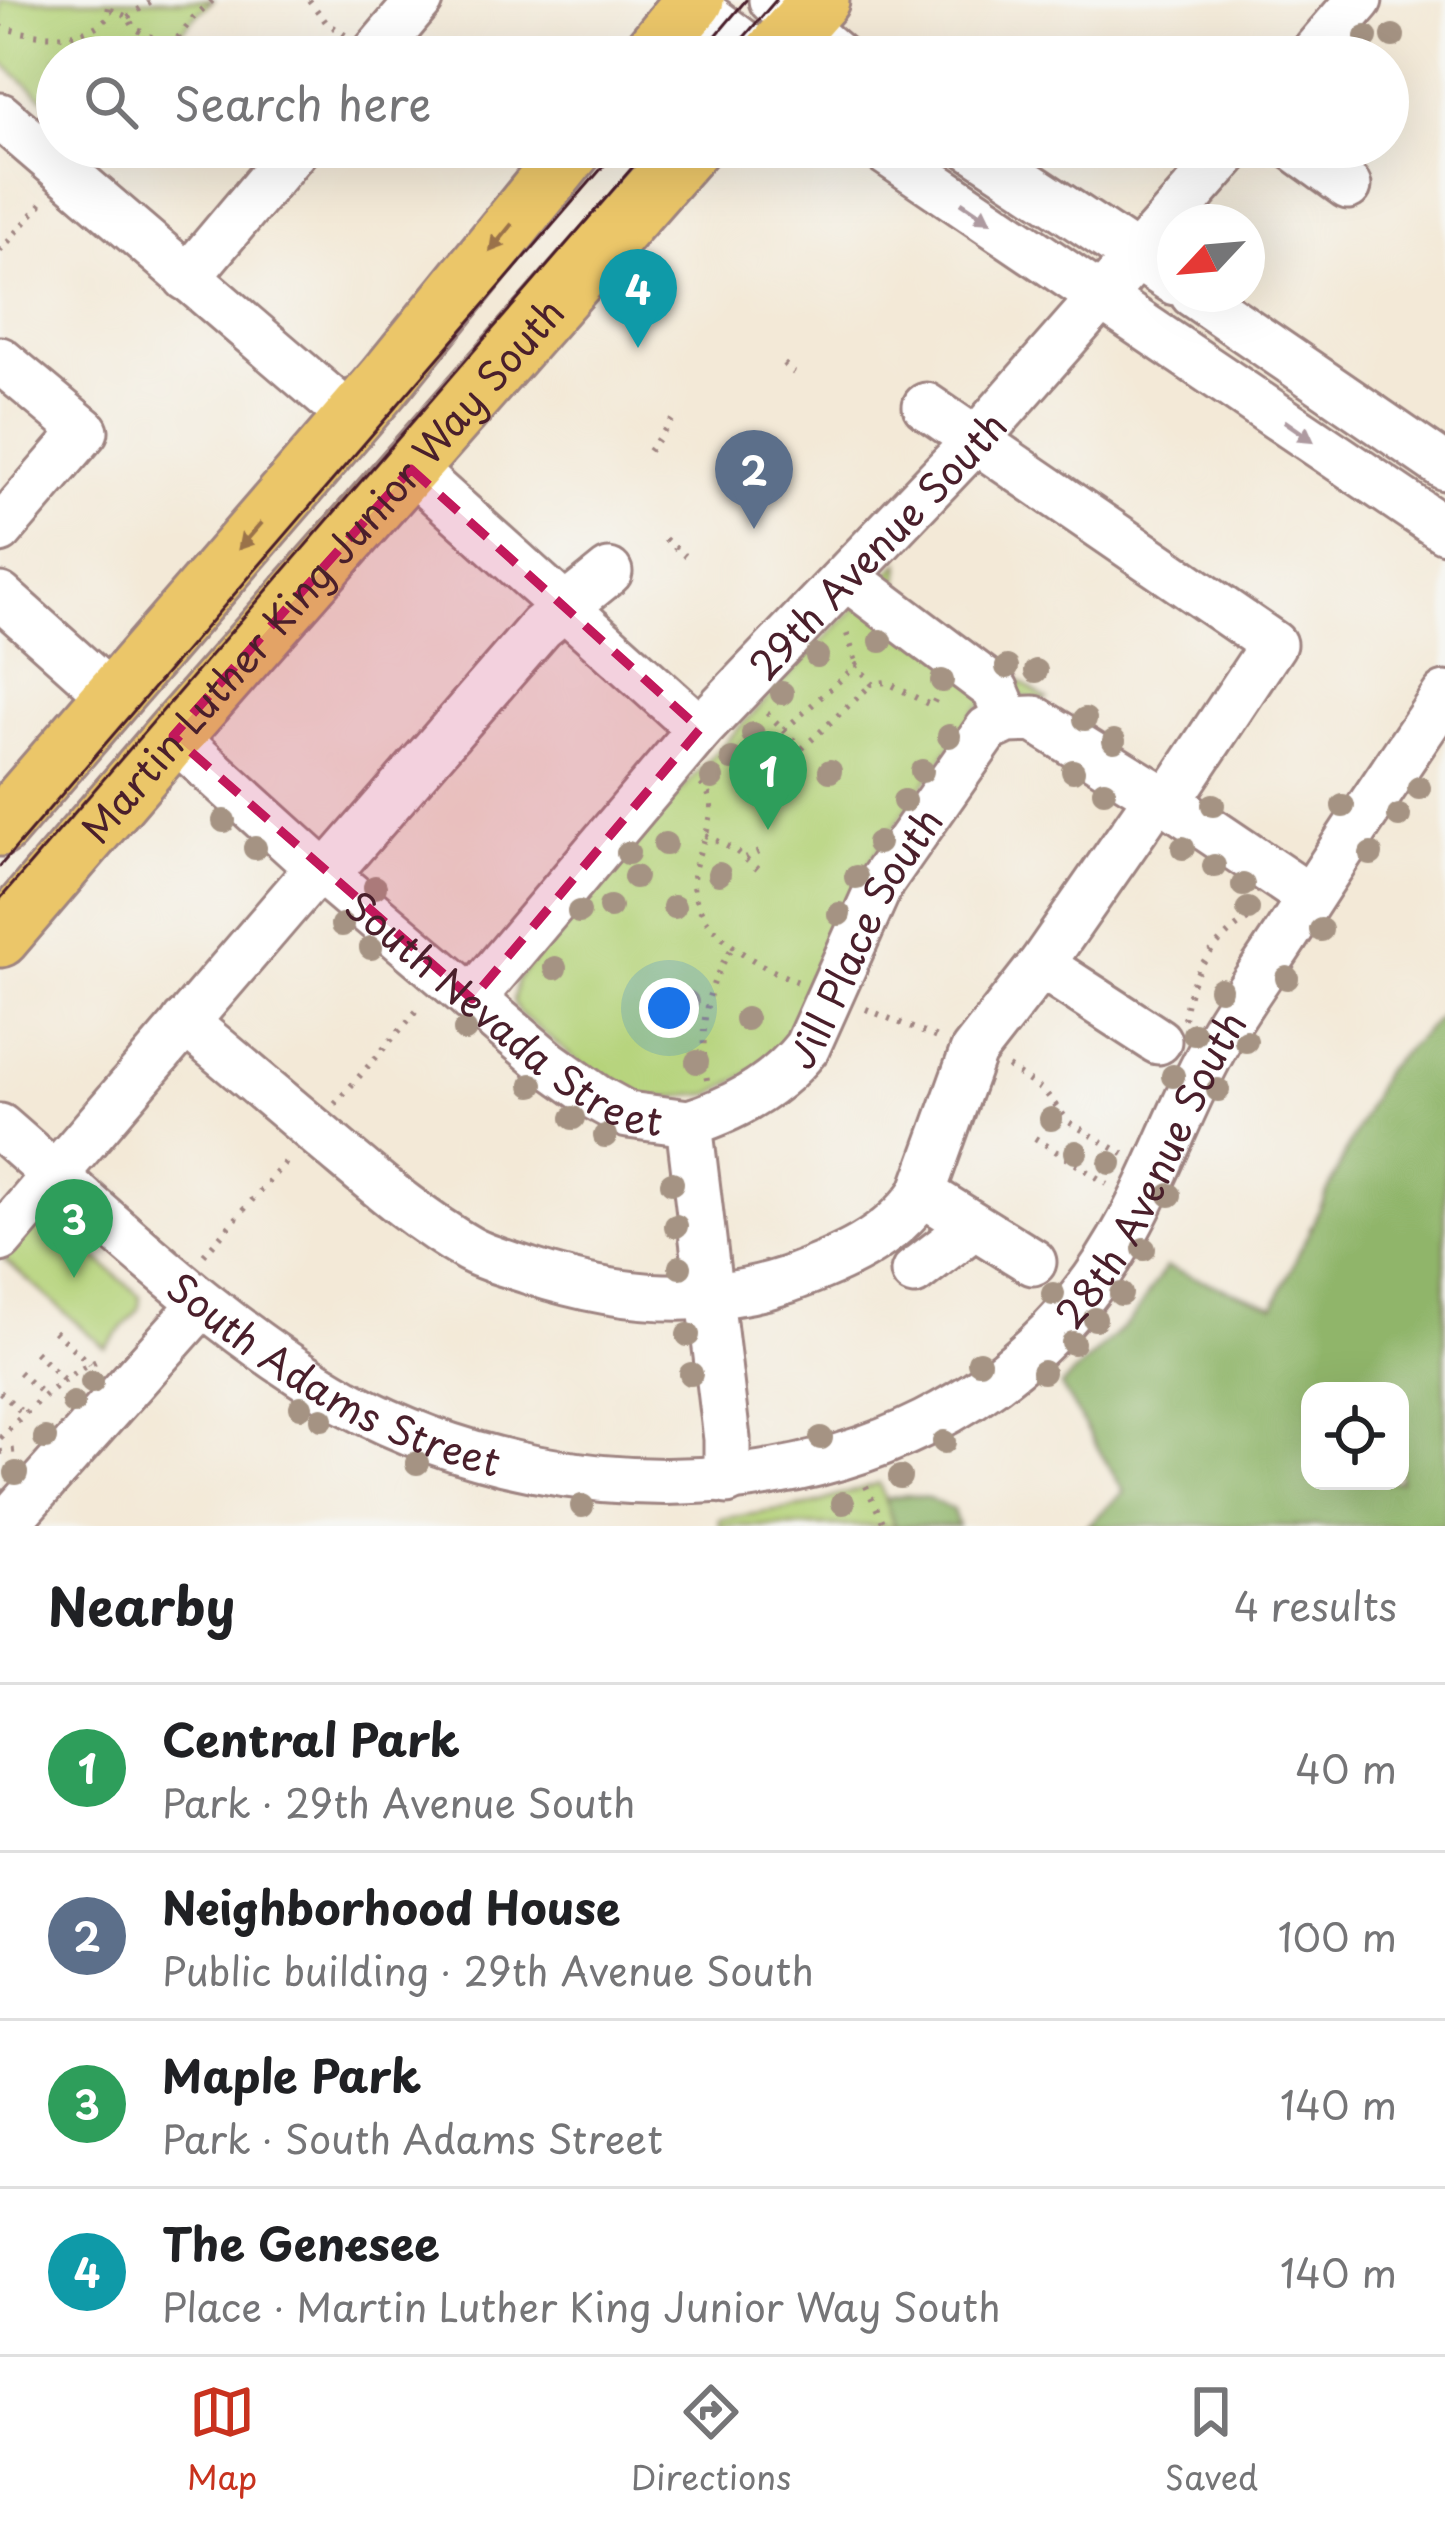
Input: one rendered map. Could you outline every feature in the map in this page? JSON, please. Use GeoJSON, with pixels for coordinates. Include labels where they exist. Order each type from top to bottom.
{"type":"FeatureCollection","features":[{"type":"Feature","properties":{"kind":"main road"},"geometry":{"type":"LineString","coordinates":[[664,36],[691,1]]}},
{"type":"Feature","properties":{"kind":"main road","name":"Martin Luther King Junior Way South"},"geometry":{"type":"LineString","coordinates":[[0,827],[352,418],[558,168]]}},
{"type":"Feature","properties":{"kind":"main road","name":"Martin Luther King Junior Way South"},"geometry":{"type":"LineString","coordinates":[[0,938],[673,168]]}},
{"type":"Feature","properties":{"kind":"street"},"geometry":{"type":"LineString","coordinates":[[376,36],[420,0]]}},
{"type":"Feature","properties":{"kind":"street"},"geometry":{"type":"LineString","coordinates":[[1328,36],[1359,0]]}},
{"type":"Feature","properties":{"kind":"street"},"geometry":{"type":"LineString","coordinates":[[691,1],[794,32]]}},
{"type":"Feature","properties":{"kind":"street"},"geometry":{"type":"LineString","coordinates":[[0,116],[36,147]]}},
{"type":"Feature","properties":{"kind":"street"},"geometry":{"type":"LineString","coordinates":[[60,168],[352,418]]}},
{"type":"Feature","properties":{"kind":"street"},"geometry":{"type":"LineString","coordinates":[[188,278],[279,168]]}},
{"type":"Feature","properties":{"kind":"street"},"geometry":{"type":"LineString","coordinates":[[910,168],[1445,530]]}},
{"type":"Feature","properties":{"kind":"street"},"geometry":{"type":"LineString","coordinates":[[1003,168],[1157,269]]}},
{"type":"Feature","properties":{"kind":"street","name":"29th Avenue South"},"geometry":{"type":"LineString","coordinates":[[1197,204],[1220,168]]}},
{"type":"Feature","properties":{"kind":"street"},"geometry":{"type":"LineString","coordinates":[[1323,168],[1348,186]]}},
{"type":"Feature","properties":{"kind":"street","name":"29th Avenue South"},"geometry":{"type":"LineString","coordinates":[[472,999],[700,729],[975,441],[1104,298],[1157,269]]}},
{"type":"Feature","properties":{"kind":"street"},"geometry":{"type":"LineString","coordinates":[[1219,312],[1445,467]]}},
{"type":"Feature","properties":{"kind":"street"},"geometry":{"type":"LineString","coordinates":[[0,360],[85,430],[0,530]]}},
{"type":"Feature","properties":{"kind":"street"},"geometry":{"type":"LineString","coordinates":[[185,1022],[406,1208],[473,1251],[568,1284],[622,1296],[711,1298],[762,1288],[837,1260],[890,1230],[922,1193],[973,1052],[1273,644],[926,406]]}},
{"type":"Feature","properties":{"kind":"street"},"geometry":{"type":"LineString","coordinates":[[411,470],[700,729]]}},
{"type":"Feature","properties":{"kind":"street"},"geometry":{"type":"LineString","coordinates":[[0,1239],[185,1022],[541,627],[609,572]]}},
{"type":"Feature","properties":{"kind":"street"},"geometry":{"type":"LineString","coordinates":[[846,577],[994,689],[1008,720],[1034,719],[1309,897]]}},
{"type":"Feature","properties":{"kind":"street"},"geometry":{"type":"LineString","coordinates":[[0,596],[112,696]]}},
{"type":"Feature","properties":{"kind":"street","name":"28th Avenue South"},"geometry":{"type":"LineString","coordinates":[[727,1481],[824,1464],[938,1417],[991,1382],[1079,1301],[1128,1230],[1160,1169],[1204,1064],[1445,695]]}},
{"type":"Feature","properties":{"kind":"street","name":"Jill Place South"},"geometry":{"type":"LineString","coordinates":[[698,1103],[735,1106],[793,1064],[807,1046],[893,862],[988,729],[1008,720]]}},
{"type":"Feature","properties":{"kind":"street","name":"South Nevada Street"},"geometry":{"type":"LineString","coordinates":[[172,736],[322,872],[548,1063],[597,1098],[628,1114],[698,1103],[727,1481]]}},
{"type":"Feature","properties":{"kind":"street"},"geometry":{"type":"LineString","coordinates":[[1041,965],[1170,1041]]}},
{"type":"Feature","properties":{"kind":"street","name":"South Adams Street"},"geometry":{"type":"LineString","coordinates":[[0,1126],[202,1304],[275,1358],[349,1403],[429,1441],[496,1464],[623,1483],[727,1481]]}},
{"type":"Feature","properties":{"kind":"street"},"geometry":{"type":"LineString","coordinates":[[922,1193],[1034,1262]]}},
{"type":"Feature","properties":{"kind":"street"},"geometry":{"type":"LineString","coordinates":[[914,1272],[974,1226]]}},
{"type":"Feature","properties":{"kind":"street"},"geometry":{"type":"LineString","coordinates":[[4,1526],[202,1304]]}},
{"type":"Feature","properties":{"kind":"path"},"geometry":{"type":"LineString","coordinates":[[0,27],[66,34],[98,26],[110,10],[110,0]]}},
{"type":"Feature","properties":{"kind":"path"},"geometry":{"type":"LineString","coordinates":[[110,10],[124,12],[153,0]]}},
{"type":"Feature","properties":{"kind":"path"},"geometry":{"type":"LineString","coordinates":[[179,36],[213,0]]}},
{"type":"Feature","properties":{"kind":"path"},"geometry":{"type":"LineString","coordinates":[[309,0],[326,22],[345,36]]}},
{"type":"Feature","properties":{"kind":"path"},"geometry":{"type":"LineString","coordinates":[[124,12],[134,28],[149,36]]}},
{"type":"Feature","properties":{"kind":"path"},"geometry":{"type":"LineString","coordinates":[[0,251],[44,201]]}},
{"type":"Feature","properties":{"kind":"path"},"geometry":{"type":"LineString","coordinates":[[784,364],[794,373]]}},
{"type":"Feature","properties":{"kind":"path"},"geometry":{"type":"LineString","coordinates":[[649,451],[672,420]]}},
{"type":"Feature","properties":{"kind":"path"},"geometry":{"type":"LineString","coordinates":[[665,539],[685,556]]}},
{"type":"Feature","properties":{"kind":"path"},"geometry":{"type":"LineString","coordinates":[[847,634],[857,665],[872,684]]}},
{"type":"Feature","properties":{"kind":"path"},"geometry":{"type":"LineString","coordinates":[[784,730],[857,665]]}},
{"type":"Feature","properties":{"kind":"path"},"geometry":{"type":"LineString","coordinates":[[768,752],[782,767],[872,684],[886,682],[932,706],[940,690]]}},
{"type":"Feature","properties":{"kind":"path"},"geometry":{"type":"LineString","coordinates":[[767,713],[802,749]]}},
{"type":"Feature","properties":{"kind":"path"},"geometry":{"type":"LineString","coordinates":[[698,782],[711,798],[694,874],[696,900],[733,947],[768,970],[812,988]]}},
{"type":"Feature","properties":{"kind":"path"},"geometry":{"type":"LineString","coordinates":[[705,835],[763,874]]}},
{"type":"Feature","properties":{"kind":"path"},"geometry":{"type":"LineString","coordinates":[[745,858],[761,851]]}},
{"type":"Feature","properties":{"kind":"path"},"geometry":{"type":"LineString","coordinates":[[1170,1041],[1196,972],[1228,931],[1260,911]]}},
{"type":"Feature","properties":{"kind":"path"},"geometry":{"type":"LineString","coordinates":[[698,1103],[705,1012],[717,970],[733,947]]}},
{"type":"Feature","properties":{"kind":"path"},"geometry":{"type":"LineString","coordinates":[[1196,972],[1201,986]]}},
{"type":"Feature","properties":{"kind":"path"},"geometry":{"type":"LineString","coordinates":[[321,1120],[424,1003]]}},
{"type":"Feature","properties":{"kind":"path"},"geometry":{"type":"LineString","coordinates":[[852,1004],[943,1040]]}},
{"type":"Feature","properties":{"kind":"path"},"geometry":{"type":"LineString","coordinates":[[1006,1065],[1038,1085],[1069,1122],[1140,1161]]}},
{"type":"Feature","properties":{"kind":"path"},"geometry":{"type":"LineString","coordinates":[[1035,1138],[1116,1189]]}},
{"type":"Feature","properties":{"kind":"path"},"geometry":{"type":"LineString","coordinates":[[202,1258],[290,1157]]}},
{"type":"Feature","properties":{"kind":"path"},"geometry":{"type":"LineString","coordinates":[[54,1330],[90,1364]]}},
{"type":"Feature","properties":{"kind":"path"},"geometry":{"type":"LineString","coordinates":[[35,1352],[64,1381]]}},
{"type":"Feature","properties":{"kind":"path"},"geometry":{"type":"LineString","coordinates":[[0,1438],[64,1381],[103,1359]]}},
{"type":"Feature","properties":{"kind":"path"},"geometry":{"type":"LineString","coordinates":[[19,1372],[45,1396]]}},
{"type":"Feature","properties":{"kind":"path"},"geometry":{"type":"LineString","coordinates":[[0,1392],[24,1414]]}},
{"type":"Feature","properties":{"kind":"path"},"geometry":{"type":"LineString","coordinates":[[0,1453],[24,1450]]}},
{"type":"Feature","properties":{"kind":"path"},"geometry":{"type":"LineString","coordinates":[[863,1482],[885,1526]]}},
{"type":"Feature","properties":{"kind":"highlighted area"},"geometry":{"type":"Polygon","coordinates":[[[411,469],[700,729],[472,999],[173,736],[411,469]]]}},
{"type":"Feature","properties":{"kind":"green space"},"geometry":{"type":"Polygon","coordinates":[[[0,0],[213,0],[179,36],[36,36],[36,92],[0,61],[0,0]]]}},
{"type":"Feature","properties":{"kind":"green space"},"geometry":{"type":"Polygon","coordinates":[[[900,562],[898,593],[919,616],[1047,699],[1009,696],[978,707],[861,875],[830,969],[775,1059],[711,1094],[648,1099],[606,1085],[519,1013],[513,1001],[517,980],[655,818],[900,562]]]}},
{"type":"Feature","properties":{"kind":"green space"},"geometry":{"type":"Polygon","coordinates":[[[1445,1012],[1445,1526],[1087,1526],[1124,1492],[1061,1386],[1131,1320],[1166,1267],[1274,1306],[1384,1071],[1445,1012]]]}},
{"type":"Feature","properties":{"kind":"green space"},"geometry":{"type":"Polygon","coordinates":[[[44,1213],[140,1296],[139,1309],[105,1348],[4,1259],[44,1213]]]}},
{"type":"Feature","properties":{"kind":"green space"},"geometry":{"type":"Polygon","coordinates":[[[879,1483],[894,1526],[719,1526],[719,1519],[807,1506],[879,1483]]]}},
{"type":"Feature","properties":{"kind":"green space"},"geometry":{"type":"Polygon","coordinates":[[[928,1498],[953,1510],[958,1526],[894,1526],[885,1499],[928,1498]]]}},
{"type":"Feature","properties":{"kind":"tram line"},"geometry":{"type":"LineString","coordinates":[[716,36],[746,0]]}},
{"type":"Feature","properties":{"kind":"tram line"},"geometry":{"type":"LineString","coordinates":[[745,36],[776,0]]}},
{"type":"Feature","properties":{"kind":"tram line"},"geometry":{"type":"LineString","coordinates":[[0,866],[602,168]]}},
{"type":"Feature","properties":{"kind":"tram line"},"geometry":{"type":"LineString","coordinates":[[0,899],[632,168]]}},
{"type":"Feature","properties":{"kind":"place","name":"The Genesee"},"geometry":{"type":"Point","coordinates":[638,348]}},
{"type":"Feature","properties":{"kind":"place","name":"Neighborhood House"},"geometry":{"type":"Point","coordinates":[754,529]}},
{"type":"Feature","properties":{"kind":"place","name":"Central Park"},"geometry":{"type":"Point","coordinates":[768,830]}},
{"type":"Feature","properties":{"kind":"place","name":"Maple Park"},"geometry":{"type":"Point","coordinates":[74,1278]}}]}
